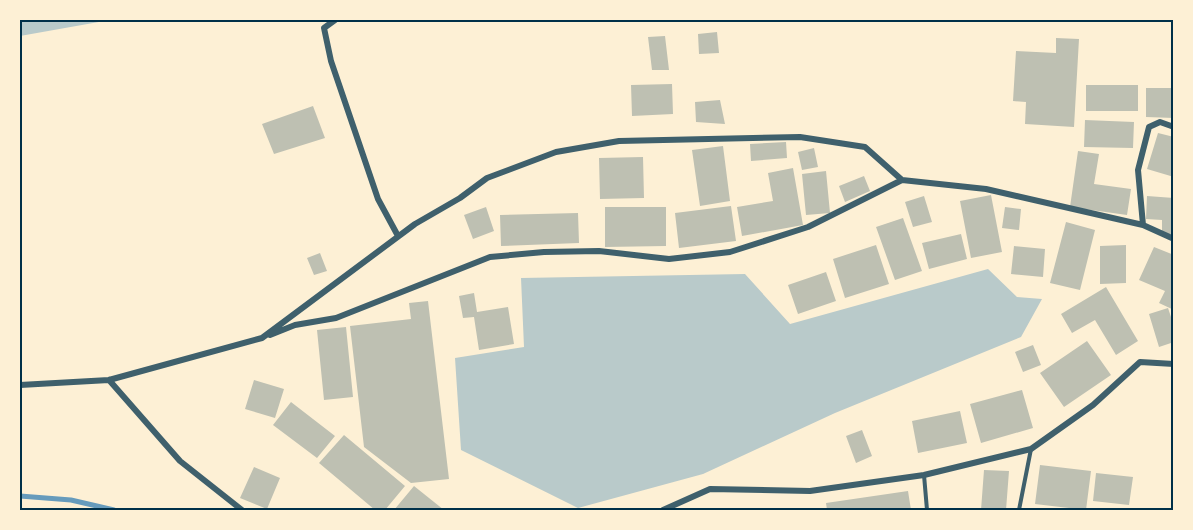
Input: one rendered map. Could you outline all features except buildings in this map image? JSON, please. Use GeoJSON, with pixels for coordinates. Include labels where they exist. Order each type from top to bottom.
{"type":"FeatureCollection","features":[{"type":"Feature","properties":{"kind":"street"},"geometry":{"type":"LineString","coordinates":[[335,20],[324,28],[331,61],[378,199],[398,236]]}},
{"type":"Feature","properties":{"kind":"street"},"geometry":{"type":"LineString","coordinates":[[1143,225],[1138,170],[1149,127],[1160,122],[1173,127]]}},
{"type":"Feature","properties":{"kind":"street"},"geometry":{"type":"LineString","coordinates":[[262,338],[398,236],[460,198],[487,178],[556,152],[619,141],[800,137],[865,147],[902,180]]}},
{"type":"Feature","properties":{"kind":"street"},"geometry":{"type":"LineString","coordinates":[[20,386],[109,380],[262,338],[295,326],[336,318],[490,257],[599,250],[669,259],[730,252],[808,227],[902,180],[986,189],[1143,225],[1173,239]]}},
{"type":"Feature","properties":{"kind":"street"},"geometry":{"type":"LineString","coordinates":[[663,510],[710,489],[810,491],[924,475],[1031,449],[1093,405],[1140,362],[1173,364]]}},
{"type":"Feature","properties":{"kind":"street"},"geometry":{"type":"LineString","coordinates":[[109,380],[180,460],[242,510]]}},
{"type":"Feature","properties":{"kind":"lane"},"geometry":{"type":"LineString","coordinates":[[1019,510],[1031,449]]}},
{"type":"Feature","properties":{"kind":"lane"},"geometry":{"type":"LineString","coordinates":[[924,475],[927,510]]}},
{"type":"Feature","properties":{"kind":"shaded area"},"geometry":{"type":"Polygon","coordinates":[[[20,20],[110,20],[20,36],[20,20]]]}},
{"type":"Feature","properties":{"kind":"shaded area"},"geometry":{"type":"Polygon","coordinates":[[[988,269],[1017,297],[1042,299],[1021,337],[835,413],[703,474],[578,508],[461,450],[455,358],[524,347],[521,278],[745,274],[790,324],[988,269]]]}},
{"type":"Feature","properties":{"kind":"waterway"},"geometry":{"type":"LineString","coordinates":[[20,496],[71,500],[114,510]]}}]}
